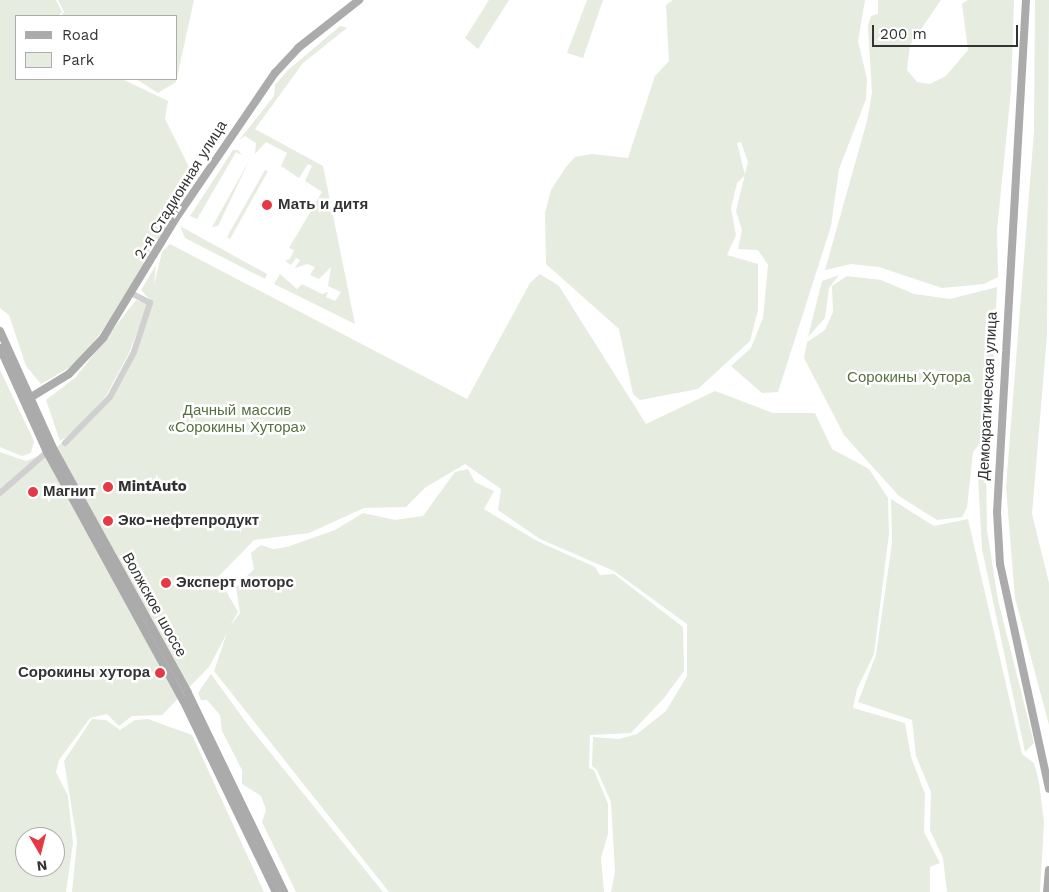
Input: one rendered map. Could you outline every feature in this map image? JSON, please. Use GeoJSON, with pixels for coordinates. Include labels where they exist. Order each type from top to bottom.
{"type":"FeatureCollection","features":[{"type":"Feature","properties":{"kind":"main road","name":"2-я Стадионная улица"},"geometry":{"type":"LineString","coordinates":[[27,399],[85,358],[133,294],[176,218],[275,73],[298,48],[359,0]]}},
{"type":"Feature","properties":{"kind":"main road","name":"Демократическая улица"},"geometry":{"type":"LineString","coordinates":[[1026,0],[1027,18],[997,512],[1000,564],[1049,789]]}},
{"type":"Feature","properties":{"kind":"main road","name":"Волжское шоссе"},"geometry":{"type":"LineString","coordinates":[[0,331],[47,452],[183,700],[276,892]]}},
{"type":"Feature","properties":{"kind":"main road","name":"Волжское шоссе"},"geometry":{"type":"LineString","coordinates":[[0,348],[192,702],[284,892]]}},
{"type":"Feature","properties":{"kind":"main road"},"geometry":{"type":"LineString","coordinates":[[1047,892],[1049,870]]}},
{"type":"Feature","properties":{"kind":"street"},"geometry":{"type":"LineString","coordinates":[[65,444],[110,397],[134,352],[150,303],[133,294]]}},
{"type":"Feature","properties":{"kind":"street"},"geometry":{"type":"LineString","coordinates":[[0,493],[47,452]]}},
{"type":"Feature","properties":{"kind":"green space"},"geometry":{"type":"Polygon","coordinates":[[[0,0],[56,0],[62,12],[59,15],[15,15],[15,80],[124,80],[168,101],[165,119],[194,177],[170,216],[167,235],[141,281],[77,363],[41,384],[26,366],[9,315],[0,308],[0,0]]]}},
{"type":"Feature","properties":{"kind":"green space"},"geometry":{"type":"Polygon","coordinates":[[[58,0],[194,0],[178,73],[178,15],[62,15],[64,12],[58,0]]]}},
{"type":"Feature","properties":{"kind":"green space"},"geometry":{"type":"Polygon","coordinates":[[[489,0],[509,0],[478,49],[465,38],[489,0]]]}},
{"type":"Feature","properties":{"kind":"green space"},"geometry":{"type":"Polygon","coordinates":[[[587,0],[603,0],[583,58],[567,53],[587,0]]]}},
{"type":"Feature","properties":{"kind":"green space"},"geometry":{"type":"Polygon","coordinates":[[[673,0],[865,0],[858,41],[867,79],[866,99],[839,169],[831,226],[778,392],[762,393],[731,366],[751,348],[763,318],[768,265],[758,250],[738,249],[742,230],[736,211],[745,175],[737,183],[731,208],[736,235],[727,255],[758,264],[758,310],[750,341],[698,389],[640,400],[633,394],[619,329],[546,264],[545,213],[551,190],[566,167],[575,157],[592,154],[628,158],[655,76],[669,61],[666,5],[673,0]],[[741,142],[737,143],[745,175],[748,162],[741,142]]]}},
{"type":"Feature","properties":{"kind":"green space"},"geometry":{"type":"Polygon","coordinates":[[[878,0],[941,0],[910,45],[907,70],[917,82],[930,84],[946,76],[968,50],[962,4],[968,0],[1014,0],[1011,91],[997,230],[998,277],[984,284],[942,288],[879,267],[851,264],[825,270],[867,121],[872,93],[868,26],[871,16],[878,14],[878,0]]]}},
{"type":"Feature","properties":{"kind":"green space"},"geometry":{"type":"Polygon","coordinates":[[[1035,0],[1049,0],[1047,335],[1032,514],[1049,583],[1049,725],[1015,598],[1006,487],[1034,131],[1035,0]]]}},
{"type":"Feature","properties":{"kind":"green space"},"geometry":{"type":"Polygon","coordinates":[[[340,26],[347,28],[303,63],[255,129],[323,166],[355,324],[274,284],[280,274],[297,289],[302,284],[322,294],[328,292],[326,297],[335,301],[341,292],[328,286],[331,267],[319,279],[310,275],[315,267],[307,264],[295,268],[300,260],[296,258],[291,265],[285,261],[290,259],[294,250],[289,248],[322,192],[305,181],[312,166],[308,164],[299,178],[281,166],[287,153],[266,142],[255,154],[256,143],[245,136],[239,140],[274,96],[275,85],[288,70],[340,26]]]}},
{"type":"Feature","properties":{"kind":"green space"},"geometry":{"type":"Polygon","coordinates":[[[138,80],[176,80],[158,93],[138,80]]]}},
{"type":"Feature","properties":{"kind":"green space"},"geometry":{"type":"Polygon","coordinates":[[[233,150],[238,150],[242,155],[236,152],[197,219],[190,216],[233,150]]]}},
{"type":"Feature","properties":{"kind":"green space"},"geometry":{"type":"Polygon","coordinates":[[[249,161],[218,226],[212,227],[249,161]]]}},
{"type":"Feature","properties":{"kind":"green space"},"geometry":{"type":"Polygon","coordinates":[[[265,170],[268,171],[230,239],[227,237],[265,170]]]}},
{"type":"Feature","properties":{"kind":"green space"},"geometry":{"type":"Polygon","coordinates":[[[180,226],[267,274],[265,279],[185,238],[180,226]]]}},
{"type":"Feature","properties":{"kind":"green space","name":"Дачный массив «Сорокины Хутора»"},"geometry":{"type":"Polygon","coordinates":[[[170,244],[467,399],[530,283],[540,274],[559,286],[646,424],[715,391],[773,413],[815,413],[832,449],[869,469],[888,498],[889,533],[874,654],[857,689],[853,708],[905,723],[911,757],[925,794],[924,832],[940,863],[930,867],[930,892],[611,892],[615,872],[611,802],[597,770],[592,766],[593,737],[619,739],[637,734],[666,711],[687,676],[687,624],[614,571],[540,539],[498,510],[501,489],[465,464],[426,487],[406,507],[364,508],[309,533],[254,540],[218,577],[238,612],[230,626],[240,613],[236,587],[254,569],[251,553],[261,545],[273,549],[287,547],[335,530],[363,513],[395,520],[423,516],[455,472],[468,469],[475,482],[494,491],[484,509],[537,541],[595,567],[600,575],[614,574],[683,627],[684,671],[664,698],[631,733],[590,735],[589,768],[594,770],[608,804],[608,834],[601,858],[604,892],[389,892],[214,671],[227,633],[209,667],[162,715],[132,716],[119,726],[107,714],[90,718],[59,760],[56,772],[68,796],[73,843],[66,892],[0,892],[0,452],[26,461],[54,450],[109,397],[134,352],[150,300],[141,290],[156,265],[154,285],[162,252],[170,244]]]}},
{"type":"Feature","properties":{"kind":"green space"},"geometry":{"type":"Polygon","coordinates":[[[839,275],[829,288],[825,318],[808,337],[822,281],[839,275]]]}},
{"type":"Feature","properties":{"kind":"green space","name":"Сорокины Хутора"},"geometry":{"type":"Polygon","coordinates":[[[847,276],[881,280],[914,294],[950,299],[997,287],[990,430],[973,452],[967,508],[962,517],[937,520],[899,496],[844,435],[804,358],[807,342],[825,330],[833,312],[832,286],[847,276]]]}},
{"type":"Feature","properties":{"kind":"green space"},"geometry":{"type":"Polygon","coordinates":[[[136,300],[148,305],[129,353],[106,396],[74,432],[60,441],[46,400],[76,377],[136,300]]]}},
{"type":"Feature","properties":{"kind":"green space"},"geometry":{"type":"Polygon","coordinates":[[[0,370],[34,441],[31,453],[22,456],[0,447],[0,370]]]}},
{"type":"Feature","properties":{"kind":"green space"},"geometry":{"type":"Polygon","coordinates":[[[986,453],[987,530],[998,600],[1034,743],[1025,752],[982,549],[978,477],[986,453]]]}},
{"type":"Feature","properties":{"kind":"green space"},"geometry":{"type":"Polygon","coordinates":[[[891,499],[934,526],[968,519],[1022,754],[1034,763],[1039,782],[1044,822],[1040,892],[947,892],[943,858],[930,830],[931,792],[916,756],[912,720],[858,702],[876,655],[892,543],[891,499]]]}},
{"type":"Feature","properties":{"kind":"green space"},"geometry":{"type":"Polygon","coordinates":[[[211,674],[248,725],[383,892],[296,892],[262,822],[266,810],[261,796],[242,784],[242,770],[222,731],[220,715],[207,700],[201,700],[198,693],[211,674]]]}},
{"type":"Feature","properties":{"kind":"green space"},"geometry":{"type":"Polygon","coordinates":[[[92,719],[106,720],[120,730],[135,720],[148,719],[192,735],[264,892],[72,892],[77,841],[64,761],[92,719]]]}},
{"type":"Feature","properties":{"kind":"place","name":"Мать и дитя"},"geometry":{"type":"Point","coordinates":[267,205]}},
{"type":"Feature","properties":{"kind":"place","name":"MintAuto"},"geometry":{"type":"Point","coordinates":[108,487]}},
{"type":"Feature","properties":{"kind":"place","name":"Магнит"},"geometry":{"type":"Point","coordinates":[33,492]}},
{"type":"Feature","properties":{"kind":"place","name":"Эко-нефтепродукт"},"geometry":{"type":"Point","coordinates":[108,521]}},
{"type":"Feature","properties":{"kind":"place","name":"Эксперт моторс"},"geometry":{"type":"Point","coordinates":[166,583]}},
{"type":"Feature","properties":{"kind":"place","name":"Сорокины хутора"},"geometry":{"type":"Point","coordinates":[160,673]}}]}
